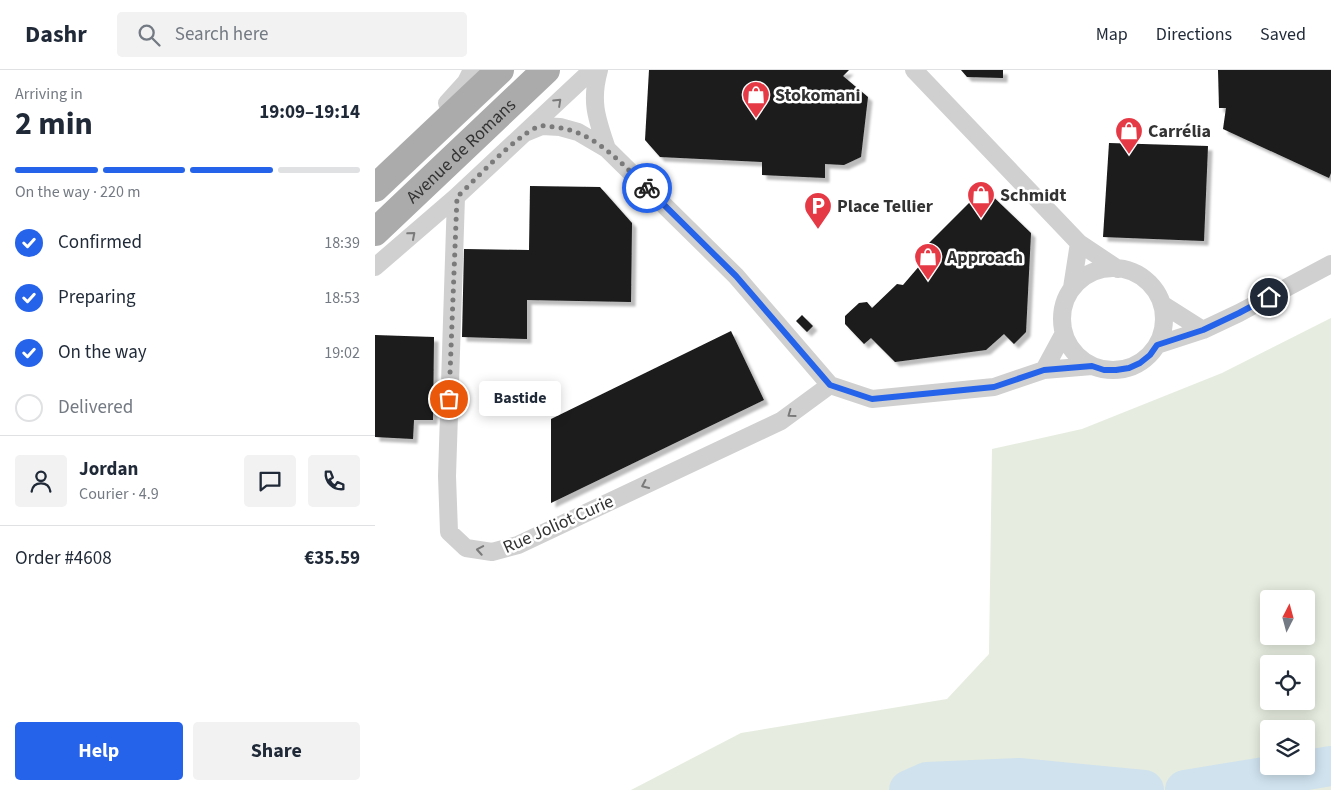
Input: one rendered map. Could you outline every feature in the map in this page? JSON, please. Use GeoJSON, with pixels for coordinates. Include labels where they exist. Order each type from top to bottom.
{"type":"FeatureCollection","features":[{"type":"Feature","properties":{"kind":"main road","name":"Avenue de Romans"},"geometry":{"type":"LineString","coordinates":[[375,186],[500,70]]}},
{"type":"Feature","properties":{"kind":"main road","name":"Avenue de Romans"},"geometry":{"type":"LineString","coordinates":[[375,232],[546,70]]}},
{"type":"Feature","properties":{"kind":"street"},"geometry":{"type":"LineString","coordinates":[[375,186],[466,82],[472,70]]}},
{"type":"Feature","properties":{"kind":"street"},"geometry":{"type":"LineString","coordinates":[[375,267],[457,197],[592,70]]}},
{"type":"Feature","properties":{"kind":"street"},"geometry":{"type":"LineString","coordinates":[[599,70],[595,110],[607,149]]}},
{"type":"Feature","properties":{"kind":"street"},"geometry":{"type":"LineString","coordinates":[[914,70],[1079,243],[1117,268],[1132,272],[1145,280],[1155,291],[1162,304],[1164,318],[1163,332],[1157,345],[1145,359],[1129,368],[1104,370],[1092,366],[1074,353],[1064,334],[1062,318],[1065,302],[1081,279],[1093,272],[1117,268]]}},
{"type":"Feature","properties":{"kind":"street"},"geometry":{"type":"LineString","coordinates":[[525,133],[542,126],[560,127],[578,132],[607,149],[736,276],[830,385],[872,399],[994,387],[1044,370],[1092,366]]}},
{"type":"Feature","properties":{"kind":"street","name":"Rue Joliot Curie"},"geometry":{"type":"LineString","coordinates":[[457,197],[447,476],[449,532],[466,548],[492,552],[518,546],[781,421],[830,385]]}},
{"type":"Feature","properties":{"kind":"street"},"geometry":{"type":"LineString","coordinates":[[1073,288],[1079,243]]}},
{"type":"Feature","properties":{"kind":"street"},"geometry":{"type":"LineString","coordinates":[[1157,345],[1203,330],[1331,264]]}},
{"type":"Feature","properties":{"kind":"street"},"geometry":{"type":"LineString","coordinates":[[1162,304],[1203,330]]}},
{"type":"Feature","properties":{"kind":"street"},"geometry":{"type":"LineString","coordinates":[[1044,370],[1064,334]]}},
{"type":"Feature","properties":{"kind":"shaded area"},"geometry":{"type":"Polygon","coordinates":[[[1331,318],[1331,790],[631,790],[741,733],[947,699],[989,654],[992,449],[1082,429],[1222,373],[1331,318]]]}},
{"type":"Feature","properties":{"kind":"building","name":"Stokomani"},"geometry":{"type":"Polygon","coordinates":[[[649,70],[849,70],[843,76],[868,97],[861,157],[844,165],[825,164],[825,178],[762,175],[762,162],[660,157],[645,140],[649,70]]]}},
{"type":"Feature","properties":{"kind":"building"},"geometry":{"type":"Polygon","coordinates":[[[961,70],[1003,70],[1003,78],[967,77],[961,70]]]}},
{"type":"Feature","properties":{"kind":"building"},"geometry":{"type":"Polygon","coordinates":[[[1218,70],[1331,70],[1331,173],[1329,178],[1223,129],[1226,108],[1219,108],[1218,70]]]}},
{"type":"Feature","properties":{"kind":"building"},"geometry":{"type":"Polygon","coordinates":[[[1109,143],[1208,146],[1204,241],[1103,237],[1109,143]]]}},
{"type":"Feature","properties":{"kind":"building"},"geometry":{"type":"Polygon","coordinates":[[[530,186],[600,187],[632,223],[631,302],[527,300],[527,339],[462,337],[464,249],[529,250],[530,186]]]}},
{"type":"Feature","properties":{"kind":"building"},"geometry":{"type":"Polygon","coordinates":[[[984,188],[1031,233],[1026,332],[1014,344],[1004,334],[986,350],[895,362],[871,338],[864,344],[845,324],[845,316],[859,303],[867,302],[872,308],[897,284],[903,285],[927,257],[921,251],[984,188]]]}},
{"type":"Feature","properties":{"kind":"building"},"geometry":{"type":"Polygon","coordinates":[[[802,315],[813,326],[807,332],[796,321],[802,315]]]}},
{"type":"Feature","properties":{"kind":"building"},"geometry":{"type":"Polygon","coordinates":[[[731,331],[764,400],[551,503],[551,419],[731,331]]]}},
{"type":"Feature","properties":{"kind":"building"},"geometry":{"type":"Polygon","coordinates":[[[375,335],[434,337],[433,420],[414,420],[413,439],[375,437],[375,335]]]}},
{"type":"Feature","properties":{"kind":"waterway"},"geometry":{"type":"LineString","coordinates":[[1185,790],[1331,766]]}},
{"type":"Feature","properties":{"kind":"waterway"},"geometry":{"type":"LineString","coordinates":[[909,790],[927,782],[1019,778],[1144,790]]}},
{"type":"Feature","properties":{"kind":"way so far"},"geometry":{"type":"LineString","coordinates":[[449,399],[455,209],[457,197],[525,133],[542,126],[560,127],[578,132],[607,149],[647,188]]}},
{"type":"Feature","properties":{"kind":"place","name":"Stokomani"},"geometry":{"type":"Point","coordinates":[756,119]}},
{"type":"Feature","properties":{"kind":"place","name":"Carrélia"},"geometry":{"type":"Point","coordinates":[1129,155]}},
{"type":"Feature","properties":{"kind":"place","name":"Schmidt"},"geometry":{"type":"Point","coordinates":[981,219]}},
{"type":"Feature","properties":{"kind":"place","name":"Place Tellier"},"geometry":{"type":"Point","coordinates":[818,230]}},
{"type":"Feature","properties":{"kind":"place","name":"Approach"},"geometry":{"type":"Point","coordinates":[928,281]}},
{"type":"Feature","properties":{"kind":"place","name":"Bastide"},"geometry":{"type":"Point","coordinates":[449,399]}},
{"type":"Feature","properties":{"kind":"route"},"geometry":{"type":"LineString","coordinates":[[647,188],[736,276],[830,385],[872,399],[994,387],[1044,370],[1092,366],[1104,370],[1129,368],[1140,363],[1150,355],[1157,345],[1203,330],[1269,297]]}}]}
